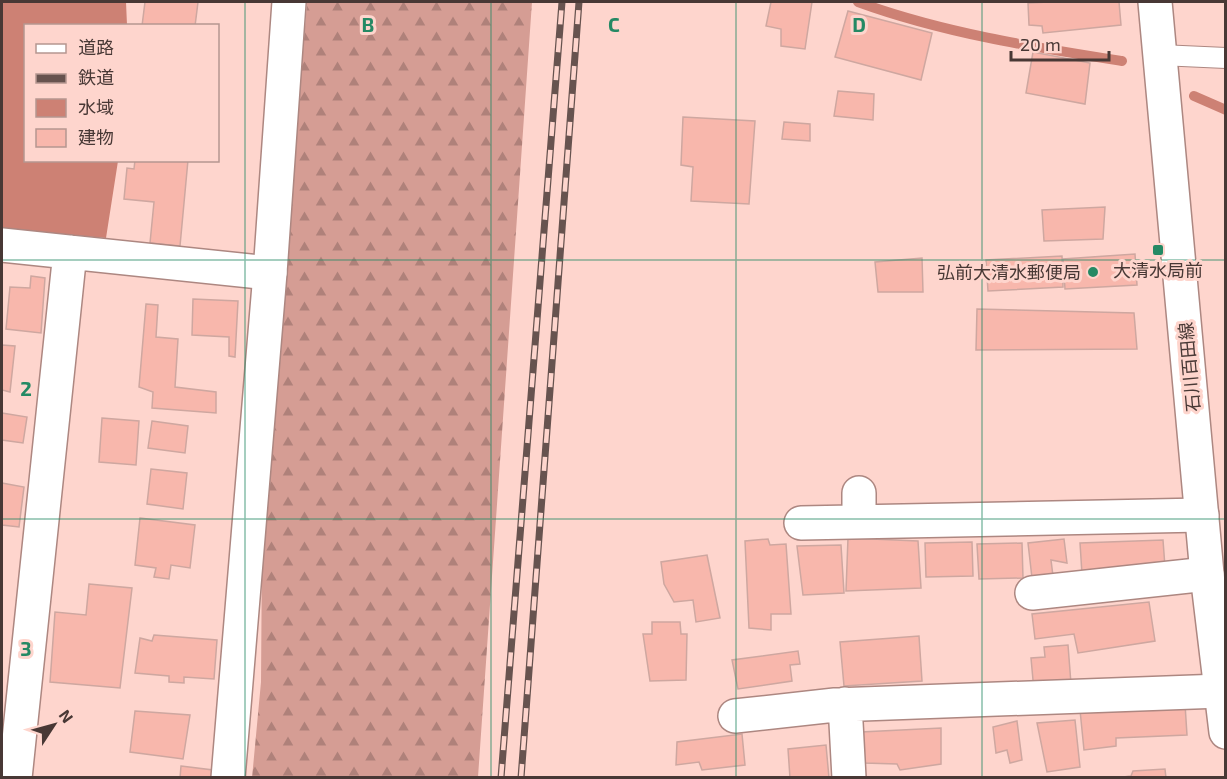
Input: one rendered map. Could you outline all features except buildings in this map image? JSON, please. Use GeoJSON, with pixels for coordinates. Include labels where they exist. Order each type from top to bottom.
{"type":"FeatureCollection","features":[{"type":"Feature","properties":{"kind":"street"},"geometry":{"type":"LineString","coordinates":[[228,777],[270,273],[289,2]]}},
{"type":"Feature","properties":{"kind":"street","name":"石川百田線"},"geometry":{"type":"LineString","coordinates":[[1155,2],[1207,574],[1225,726]]}},
{"type":"Feature","properties":{"kind":"street"},"geometry":{"type":"LineString","coordinates":[[2,245],[270,273]]}},
{"type":"Feature","properties":{"kind":"street"},"geometry":{"type":"LineString","coordinates":[[15,777],[70,252]]}},
{"type":"Feature","properties":{"kind":"street"},"geometry":{"type":"LineString","coordinates":[[801,523],[859,508],[1202,515]]}},
{"type":"Feature","properties":{"kind":"street"},"geometry":{"type":"LineString","coordinates":[[1032,593],[1207,574]]}},
{"type":"Feature","properties":{"kind":"street"},"geometry":{"type":"LineString","coordinates":[[735,716],[845,704],[1221,691]]}},
{"type":"Feature","properties":{"kind":"street"},"geometry":{"type":"LineString","coordinates":[[845,704],[849,777]]}},
{"type":"Feature","properties":{"kind":"lane"},"geometry":{"type":"LineString","coordinates":[[1160,55],[1226,58]]}},
{"type":"Feature","properties":{"kind":"green space"},"geometry":{"type":"Polygon","coordinates":[[[307,2],[532,2],[478,777],[252,778],[261,682],[262,548],[307,2]]]}},
{"type":"Feature","properties":{"kind":"water"},"geometry":{"type":"Polygon","coordinates":[[[2,2],[126,2],[127,24],[24,24],[24,162],[118,162],[106,238],[2,229],[2,2]]]}},
{"type":"Feature","properties":{"kind":"waterway"},"geometry":{"type":"LineString","coordinates":[[858,2],[955,31],[1122,61]]}},
{"type":"Feature","properties":{"kind":"waterway"},"geometry":{"type":"LineString","coordinates":[[1194,96],[1226,110]]}},
{"type":"Feature","properties":{"kind":"railway"},"geometry":{"type":"LineString","coordinates":[[501,778],[562,2]]}},
{"type":"Feature","properties":{"kind":"railway"},"geometry":{"type":"LineString","coordinates":[[521,778],[579,2]]}},
{"type":"Feature","properties":{"kind":"place","name":"大清水局前"},"geometry":{"type":"Point","coordinates":[1158,250]}},
{"type":"Feature","properties":{"kind":"place","name":"弘前大清水郵便局"},"geometry":{"type":"Point","coordinates":[1093,272]}}]}
